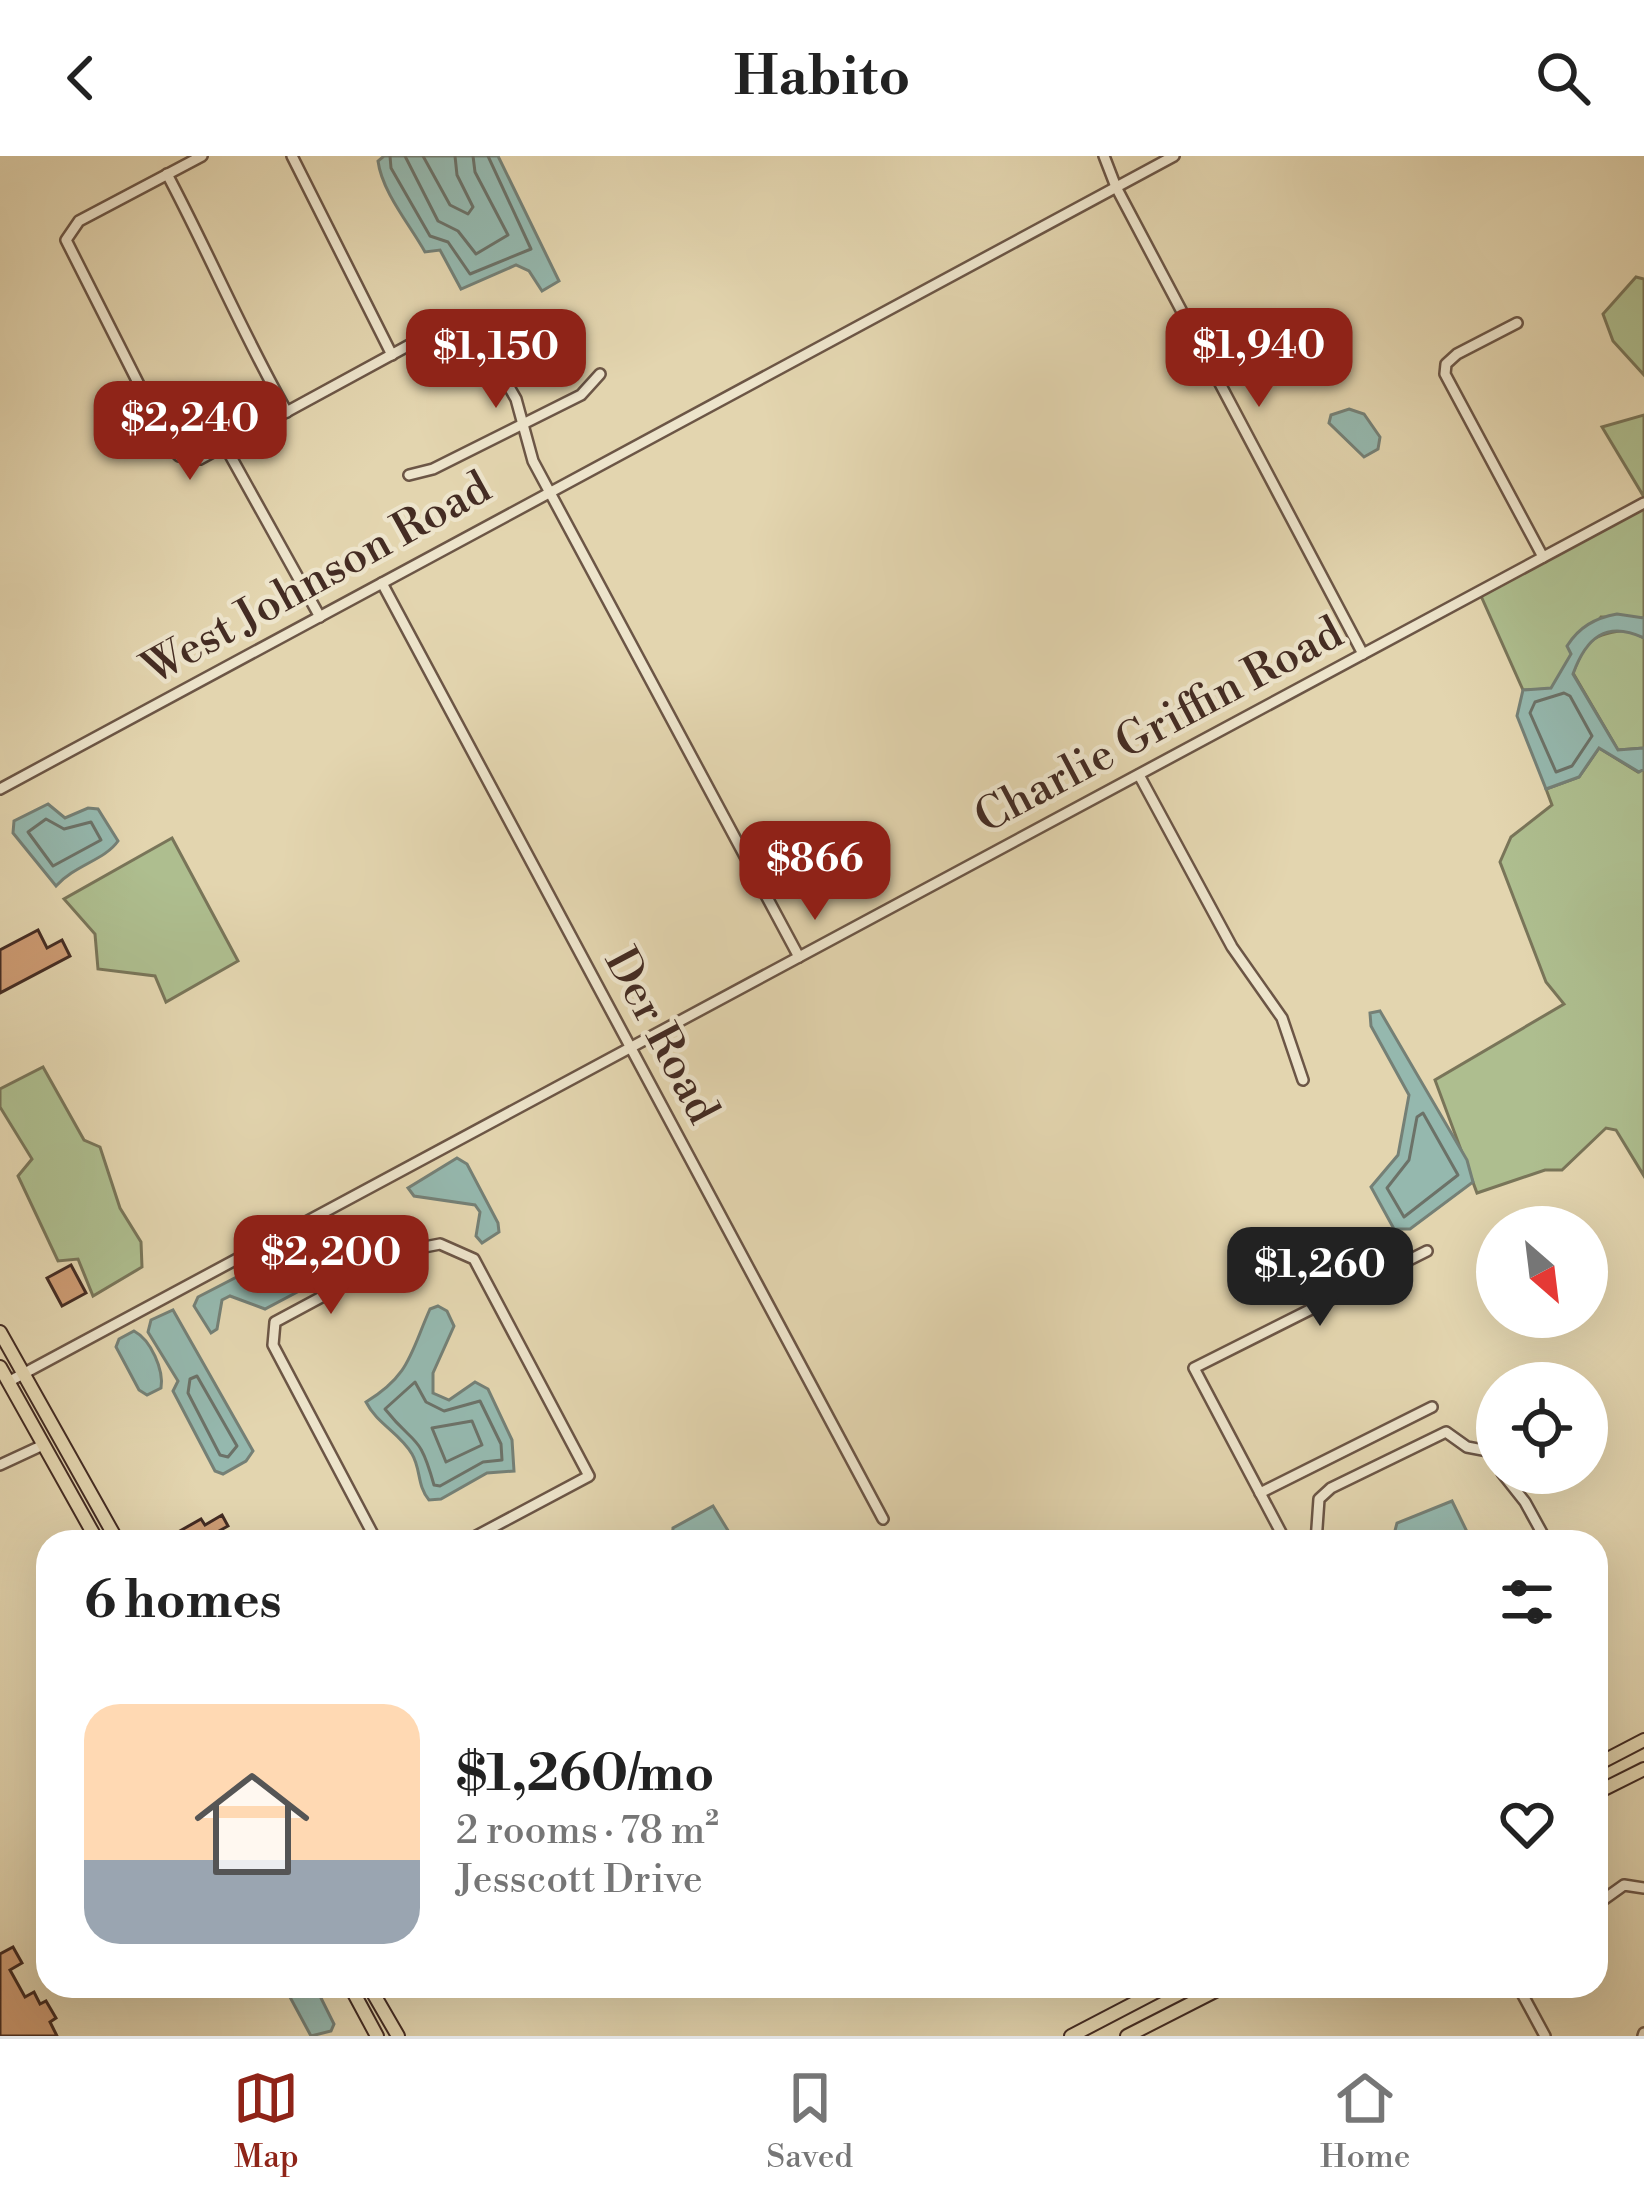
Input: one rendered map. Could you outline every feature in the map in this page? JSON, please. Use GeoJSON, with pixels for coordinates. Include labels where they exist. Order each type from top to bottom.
{"type":"FeatureCollection","features":[{"type":"Feature","properties":{"kind":"main road"},"geometry":{"type":"LineString","coordinates":[[0,1332],[111,1530]]}},
{"type":"Feature","properties":{"kind":"main road"},"geometry":{"type":"LineString","coordinates":[[0,1366],[91,1530]]}},
{"type":"Feature","properties":{"kind":"main road"},"geometry":{"type":"LineString","coordinates":[[1608,1760],[1644,1740]]}},
{"type":"Feature","properties":{"kind":"main road"},"geometry":{"type":"LineString","coordinates":[[1608,1787],[1644,1768]]}},
{"type":"Feature","properties":{"kind":"main road"},"geometry":{"type":"LineString","coordinates":[[356,1998],[380,2036]]}},
{"type":"Feature","properties":{"kind":"main road"},"geometry":{"type":"LineString","coordinates":[[376,1998],[398,2036]]}},
{"type":"Feature","properties":{"kind":"main road"},"geometry":{"type":"LineString","coordinates":[[1071,2036],[1144,1998]]}},
{"type":"Feature","properties":{"kind":"main road"},"geometry":{"type":"LineString","coordinates":[[1127,2036],[1201,1998]]}},
{"type":"Feature","properties":{"kind":"main road"},"geometry":{"type":"LineString","coordinates":[[1097,2036],[1110,2016]]}},
{"type":"Feature","properties":{"kind":"street"},"geometry":{"type":"LineString","coordinates":[[202,156],[79,221],[66,239],[171,448],[190,461],[448,324],[471,321],[516,399],[533,461],[799,957]]}},
{"type":"Feature","properties":{"kind":"street"},"geometry":{"type":"LineString","coordinates":[[292,156],[392,355]]}},
{"type":"Feature","properties":{"kind":"street"},"geometry":{"type":"LineString","coordinates":[[1104,156],[1116,188],[1364,654]]}},
{"type":"Feature","properties":{"kind":"street","name":"West Johnson Road"},"geometry":{"type":"LineString","coordinates":[[0,789],[1174,156]]}},
{"type":"Feature","properties":{"kind":"street"},"geometry":{"type":"LineString","coordinates":[[167,174],[221,276],[250,347],[287,412]]}},
{"type":"Feature","properties":{"kind":"street"},"geometry":{"type":"LineString","coordinates":[[1517,323],[1457,354],[1446,364],[1445,374],[1543,557]]}},
{"type":"Feature","properties":{"kind":"street"},"geometry":{"type":"LineString","coordinates":[[409,475],[433,469],[581,395],[600,374]]}},
{"type":"Feature","properties":{"kind":"street"},"geometry":{"type":"LineString","coordinates":[[225,446],[320,616]]}},
{"type":"Feature","properties":{"kind":"street","name":"Charlie Griffin Road"},"geometry":{"type":"LineString","coordinates":[[8,1382],[1644,502]]}},
{"type":"Feature","properties":{"kind":"street","name":"Der Road"},"geometry":{"type":"LineString","coordinates":[[382,583],[883,1519]]}},
{"type":"Feature","properties":{"kind":"street"},"geometry":{"type":"LineString","coordinates":[[1139,775],[1232,947],[1282,1018],[1303,1080]]}},
{"type":"Feature","properties":{"kind":"street"},"geometry":{"type":"LineString","coordinates":[[298,1227],[310,1235],[334,1280],[334,1291]]}},
{"type":"Feature","properties":{"kind":"street"},"geometry":{"type":"LineString","coordinates":[[370,1530],[273,1345],[272,1328],[410,1250],[440,1244],[474,1259],[589,1476],[488,1530]]}},
{"type":"Feature","properties":{"kind":"street"},"geometry":{"type":"LineString","coordinates":[[1280,1530],[1194,1368],[1427,1251]]}},
{"type":"Feature","properties":{"kind":"street"},"geometry":{"type":"LineString","coordinates":[[1260,1492],[1432,1407]]}},
{"type":"Feature","properties":{"kind":"street"},"geometry":{"type":"LineString","coordinates":[[1317,1530],[1319,1498],[1331,1488],[1446,1432],[1476,1449]]}},
{"type":"Feature","properties":{"kind":"street"},"geometry":{"type":"LineString","coordinates":[[0,1466],[43,1444]]}},
{"type":"Feature","properties":{"kind":"street"},"geometry":{"type":"LineString","coordinates":[[1519,1494],[1540,1530]]}},
{"type":"Feature","properties":{"kind":"street"},"geometry":{"type":"LineString","coordinates":[[1608,1896],[1624,1885],[1644,1888]]}},
{"type":"Feature","properties":{"kind":"street"},"geometry":{"type":"LineString","coordinates":[[1524,1998],[1545,2036]]}},
{"type":"Feature","properties":{"kind":"green space"},"geometry":{"type":"Polygon","coordinates":[[[1636,277],[1644,279],[1644,375],[1613,341],[1603,314],[1636,277]]]}},
{"type":"Feature","properties":{"kind":"green space"},"geometry":{"type":"Polygon","coordinates":[[[1644,415],[1644,497],[1602,427],[1644,415]]]}},
{"type":"Feature","properties":{"kind":"green space"},"geometry":{"type":"Polygon","coordinates":[[[1644,508],[1644,618],[1601,617],[1551,689],[1523,690],[1481,596],[1644,508]]]}},
{"type":"Feature","properties":{"kind":"green space"},"geometry":{"type":"Polygon","coordinates":[[[1628,630],[1644,638],[1644,748],[1618,750],[1573,673],[1592,641],[1628,630]]]}},
{"type":"Feature","properties":{"kind":"green space"},"geometry":{"type":"Polygon","coordinates":[[[1599,748],[1638,772],[1644,769],[1644,1176],[1616,1130],[1606,1128],[1562,1170],[1545,1170],[1477,1193],[1435,1080],[1564,1004],[1546,982],[1500,862],[1511,837],[1552,805],[1546,789],[1579,777],[1599,748]]]}},
{"type":"Feature","properties":{"kind":"green space"},"geometry":{"type":"Polygon","coordinates":[[[172,838],[238,961],[166,1002],[155,976],[98,969],[95,934],[64,899],[172,838]]]}},
{"type":"Feature","properties":{"kind":"green space"},"geometry":{"type":"Polygon","coordinates":[[[43,1067],[84,1140],[100,1147],[120,1208],[141,1242],[142,1267],[93,1296],[78,1259],[58,1261],[18,1176],[32,1159],[0,1107],[0,1089],[43,1067]]]}},
{"type":"Feature","properties":{"kind":"water"},"geometry":{"type":"Polygon","coordinates":[[[384,156],[498,156],[559,281],[542,291],[529,271],[516,265],[461,289],[440,250],[425,252],[397,208],[378,161],[384,156]]]}},
{"type":"Feature","properties":{"kind":"water"},"geometry":{"type":"Polygon","coordinates":[[[1349,409],[1364,414],[1380,437],[1378,449],[1364,457],[1329,423],[1331,415],[1349,409]]]}},
{"type":"Feature","properties":{"kind":"water"},"geometry":{"type":"Polygon","coordinates":[[[1617,614],[1644,618],[1644,638],[1619,631],[1599,636],[1584,651],[1573,674],[1618,750],[1644,748],[1644,769],[1639,772],[1599,748],[1579,777],[1546,789],[1517,716],[1523,690],[1551,688],[1571,654],[1567,646],[1577,634],[1617,614]]]}},
{"type":"Feature","properties":{"kind":"water"},"geometry":{"type":"Polygon","coordinates":[[[48,804],[65,818],[98,809],[118,841],[56,886],[13,833],[14,821],[48,804]]]}},
{"type":"Feature","properties":{"kind":"water"},"geometry":{"type":"Polygon","coordinates":[[[1380,1011],[1467,1160],[1473,1182],[1410,1229],[1394,1229],[1371,1187],[1398,1155],[1409,1095],[1371,1026],[1370,1013],[1380,1011]]]}},
{"type":"Feature","properties":{"kind":"water"},"geometry":{"type":"Polygon","coordinates":[[[457,1158],[467,1164],[498,1223],[499,1232],[482,1243],[476,1236],[480,1212],[475,1205],[414,1196],[408,1188],[457,1158]]]}},
{"type":"Feature","properties":{"kind":"water"},"geometry":{"type":"Polygon","coordinates":[[[285,1252],[303,1280],[301,1290],[265,1309],[230,1296],[222,1300],[217,1329],[211,1333],[194,1306],[198,1297],[285,1252]]]}},
{"type":"Feature","properties":{"kind":"water"},"geometry":{"type":"Polygon","coordinates":[[[438,1306],[447,1311],[454,1326],[433,1373],[433,1393],[449,1400],[475,1382],[488,1389],[512,1440],[514,1471],[487,1473],[441,1499],[429,1500],[412,1454],[366,1402],[400,1373],[430,1309],[438,1306]]]}},
{"type":"Feature","properties":{"kind":"water"},"geometry":{"type":"Polygon","coordinates":[[[173,1310],[253,1451],[246,1461],[223,1474],[215,1471],[173,1391],[178,1381],[148,1332],[151,1320],[173,1310]]]}},
{"type":"Feature","properties":{"kind":"water"},"geometry":{"type":"Polygon","coordinates":[[[134,1331],[151,1348],[160,1373],[161,1388],[147,1395],[139,1390],[116,1347],[119,1339],[134,1331]]]}},
{"type":"Feature","properties":{"kind":"water"},"geometry":{"type":"Polygon","coordinates":[[[1452,1501],[1466,1530],[1395,1530],[1397,1523],[1452,1501]]]}},
{"type":"Feature","properties":{"kind":"water"},"geometry":{"type":"Polygon","coordinates":[[[713,1506],[728,1530],[673,1530],[713,1506]]]}},
{"type":"Feature","properties":{"kind":"water"},"geometry":{"type":"Polygon","coordinates":[[[290,1998],[321,1998],[334,2024],[331,2031],[311,2036],[290,1998]]]}},
{"type":"Feature","properties":{"kind":"building"},"geometry":{"type":"Polygon","coordinates":[[[38,930],[47,948],[62,940],[70,956],[0,993],[0,950],[38,930]]]}},
{"type":"Feature","properties":{"kind":"building"},"geometry":{"type":"Polygon","coordinates":[[[71,1265],[86,1293],[62,1306],[47,1278],[71,1265]]]}},
{"type":"Feature","properties":{"kind":"building"},"geometry":{"type":"Polygon","coordinates":[[[222,1515],[228,1526],[182,1530],[201,1519],[205,1525],[222,1515]]]}},
{"type":"Feature","properties":{"kind":"building"},"geometry":{"type":"Polygon","coordinates":[[[13,1947],[22,1963],[10,1970],[25,1997],[34,1992],[40,2004],[46,2001],[56,2018],[50,2022],[57,2036],[0,2036],[0,1954],[13,1947]]]}}]}
